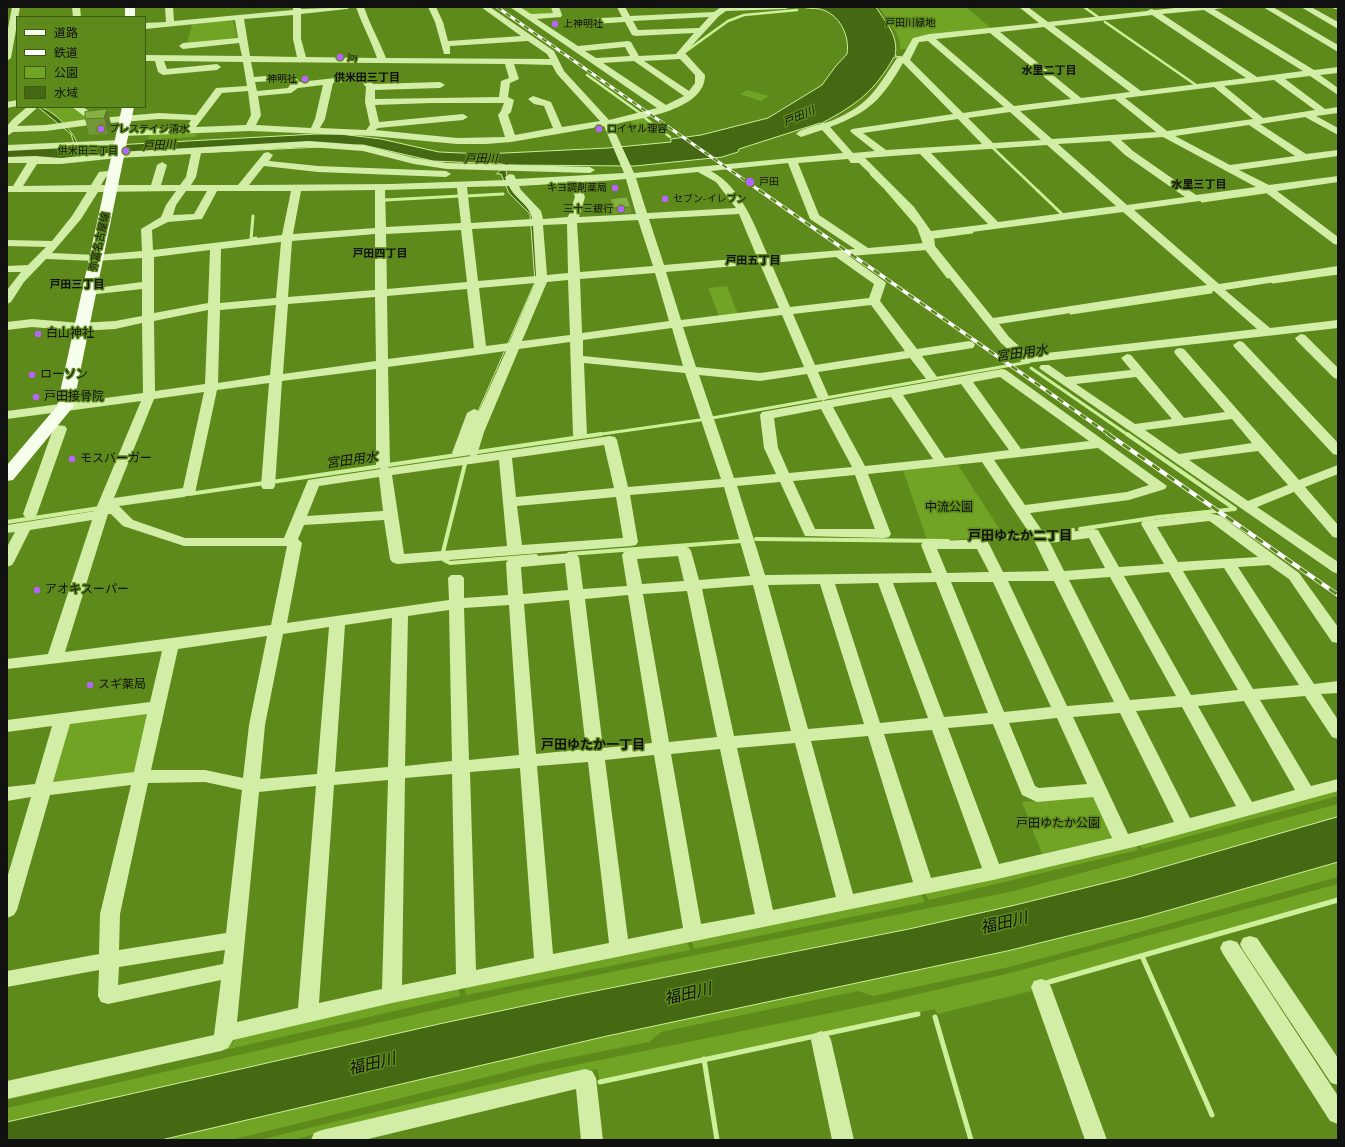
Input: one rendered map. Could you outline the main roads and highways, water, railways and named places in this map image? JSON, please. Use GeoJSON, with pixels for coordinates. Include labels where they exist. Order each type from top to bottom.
{"type":"FeatureCollection","features":[{"type":"Feature","properties":{"kind":"main road","name":"弥富名古屋線"},"geometry":{"type":"LineString","coordinates":[[7,476],[65,407],[80,327],[109,203],[127,113]]}},
{"type":"Feature","properties":{"kind":"water","name":"戸田川"},"geometry":{"type":"Polygon","coordinates":[[[802,7],[876,7],[891,30],[895,42],[895,56],[902,57],[894,57],[880,79],[864,96],[845,110],[822,123],[824,124],[820,123],[739,149],[738,152],[722,157],[635,166],[507,166],[502,164],[433,161],[363,145],[69,159],[7,159],[7,150],[74,144],[71,134],[39,108],[50,111],[62,122],[73,135],[78,147],[316,134],[340,134],[381,139],[439,152],[484,154],[608,148],[671,142],[671,139],[701,135],[768,118],[822,85],[847,54],[847,40],[842,27],[833,16],[820,9],[802,7]]]}},
{"type":"Feature","properties":{"kind":"water"},"geometry":{"type":"Polygon","coordinates":[[[501,170],[506,170],[508,182],[533,212],[539,279],[511,349],[469,432],[535,282],[530,214],[509,193],[501,174],[497,174],[501,170]]]}},
{"type":"Feature","properties":{"kind":"water","name":"福田川"},"geometry":{"type":"Polygon","coordinates":[[[1338,817],[1338,862],[1145,917],[1007,951],[607,1036],[161,1140],[7,1140],[7,1122],[439,1024],[570,996],[909,929],[1011,906],[1125,878],[1338,817]]]}},
{"type":"Feature","properties":{"kind":"waterway"},"geometry":{"type":"LineString","coordinates":[[1084,7],[1098,17]]}},
{"type":"Feature","properties":{"kind":"waterway"},"geometry":{"type":"LineString","coordinates":[[1213,8],[1222,7]]}},
{"type":"Feature","properties":{"kind":"waterway"},"geometry":{"type":"LineString","coordinates":[[685,52],[728,21],[744,15],[797,10]]}},
{"type":"Feature","properties":{"kind":"waterway"},"geometry":{"type":"LineString","coordinates":[[1105,22],[1196,85]]}},
{"type":"Feature","properties":{"kind":"waterway"},"geometry":{"type":"LineString","coordinates":[[587,75],[640,113]]}},
{"type":"Feature","properties":{"kind":"waterway"},"geometry":{"type":"LineString","coordinates":[[645,118],[670,137]]}},
{"type":"Feature","properties":{"kind":"waterway"},"geometry":{"type":"LineString","coordinates":[[993,148],[1038,191]]}},
{"type":"Feature","properties":{"kind":"waterway"},"geometry":{"type":"LineString","coordinates":[[871,174],[887,190]]}},
{"type":"Feature","properties":{"kind":"waterway"},"geometry":{"type":"LineString","coordinates":[[887,190],[918,226],[925,245]]}},
{"type":"Feature","properties":{"kind":"waterway"},"geometry":{"type":"LineString","coordinates":[[1037,190],[1062,214]]}},
{"type":"Feature","properties":{"kind":"waterway"},"geometry":{"type":"LineString","coordinates":[[1202,201],[1265,192]]}},
{"type":"Feature","properties":{"kind":"waterway"},"geometry":{"type":"LineString","coordinates":[[466,196],[503,194]]}},
{"type":"Feature","properties":{"kind":"waterway"},"geometry":{"type":"LineString","coordinates":[[385,200],[460,196]]}},
{"type":"Feature","properties":{"kind":"waterway"},"geometry":{"type":"LineString","coordinates":[[253,216],[251,239],[256,238]]}},
{"type":"Feature","properties":{"kind":"waterway"},"geometry":{"type":"LineString","coordinates":[[935,237],[972,232]]}},
{"type":"Feature","properties":{"kind":"waterway"},"geometry":{"type":"LineString","coordinates":[[925,247],[948,277]]}},
{"type":"Feature","properties":{"kind":"waterway"},"geometry":{"type":"LineString","coordinates":[[1273,282],[1338,273]]}},
{"type":"Feature","properties":{"kind":"waterway"},"geometry":{"type":"LineString","coordinates":[[1071,313],[1211,292]]}},
{"type":"Feature","properties":{"kind":"waterway","name":"宮田用水"},"geometry":{"type":"LineString","coordinates":[[712,418],[1029,362]]}},
{"type":"Feature","properties":{"kind":"waterway"},"geometry":{"type":"LineString","coordinates":[[1031,368],[1128,435]]}},
{"type":"Feature","properties":{"kind":"waterway","name":"宮田用水"},"geometry":{"type":"LineString","coordinates":[[595,435],[700,420]]}},
{"type":"Feature","properties":{"kind":"waterway","name":"宮田用水"},"geometry":{"type":"LineString","coordinates":[[189,494],[601,434]]}},
{"type":"Feature","properties":{"kind":"waterway"},"geometry":{"type":"LineString","coordinates":[[1080,529],[1159,517],[1235,509],[1127,434]]}},
{"type":"Feature","properties":{"kind":"waterway"},"geometry":{"type":"LineString","coordinates":[[443,552],[465,464]]}},
{"type":"Feature","properties":{"kind":"waterway","name":"宮田用水"},"geometry":{"type":"LineString","coordinates":[[7,522],[100,508]]}},
{"type":"Feature","properties":{"kind":"waterway"},"geometry":{"type":"LineString","coordinates":[[984,539],[1073,530]]}},
{"type":"Feature","properties":{"kind":"waterway"},"geometry":{"type":"LineString","coordinates":[[756,539],[948,541]]}},
{"type":"Feature","properties":{"kind":"waterway"},"geometry":{"type":"LineString","coordinates":[[569,554],[742,541]]}},
{"type":"Feature","properties":{"kind":"waterway"},"geometry":{"type":"LineString","coordinates":[[444,560],[450,563],[536,556]]}},
{"type":"Feature","properties":{"kind":"waterway"},"geometry":{"type":"LineString","coordinates":[[1049,982],[1338,900]]}},
{"type":"Feature","properties":{"kind":"waterway"},"geometry":{"type":"LineString","coordinates":[[1142,956],[1212,1115]]}},
{"type":"Feature","properties":{"kind":"waterway"},"geometry":{"type":"LineString","coordinates":[[704,1060],[918,1014]]}},
{"type":"Feature","properties":{"kind":"waterway"},"geometry":{"type":"LineString","coordinates":[[935,1017],[971,1140]]}},
{"type":"Feature","properties":{"kind":"waterway"},"geometry":{"type":"LineString","coordinates":[[600,1082],[704,1060]]}},
{"type":"Feature","properties":{"kind":"waterway"},"geometry":{"type":"LineString","coordinates":[[704,1060],[717,1140]]}},
{"type":"Feature","properties":{"kind":"railway"},"geometry":{"type":"LineString","coordinates":[[497,7],[760,191]]}},
{"type":"Feature","properties":{"kind":"railway"},"geometry":{"type":"LineString","coordinates":[[759,190],[1110,435]]}},
{"type":"Feature","properties":{"kind":"railway"},"geometry":{"type":"LineString","coordinates":[[1108,434],[1338,595]]}},
{"type":"Feature","properties":{"kind":"place","name":"上神明社"},"geometry":{"type":"Point","coordinates":[555,24]}},
{"type":"Feature","properties":{"kind":"place","name":"Joy"},"geometry":{"type":"Point","coordinates":[340,57]}},
{"type":"Feature","properties":{"kind":"place","name":"神明社"},"geometry":{"type":"Point","coordinates":[305,79]}},
{"type":"Feature","properties":{"kind":"place","name":"プレステイジ清水"},"geometry":{"type":"Point","coordinates":[101,129]}},
{"type":"Feature","properties":{"kind":"place","name":"ロイヤル理容"},"geometry":{"type":"Point","coordinates":[599,129]}},
{"type":"Feature","properties":{"kind":"place","name":"供米田三丁目"},"geometry":{"type":"Point","coordinates":[126,151]}},
{"type":"Feature","properties":{"kind":"place","name":"戸田"},"geometry":{"type":"Point","coordinates":[750,182]}},
{"type":"Feature","properties":{"kind":"place","name":"キヨ調剤薬局"},"geometry":{"type":"Point","coordinates":[615,188]}},
{"type":"Feature","properties":{"kind":"place","name":"セブン-イレブン"},"geometry":{"type":"Point","coordinates":[665,199]}},
{"type":"Feature","properties":{"kind":"place","name":"三十三銀行"},"geometry":{"type":"Point","coordinates":[621,209]}},
{"type":"Feature","properties":{"kind":"place","name":"白山神社"},"geometry":{"type":"Point","coordinates":[38,334]}},
{"type":"Feature","properties":{"kind":"place","name":"ローソン"},"geometry":{"type":"Point","coordinates":[32,375]}},
{"type":"Feature","properties":{"kind":"place","name":"戸田接骨院"},"geometry":{"type":"Point","coordinates":[36,397]}},
{"type":"Feature","properties":{"kind":"place","name":"モスバーガー"},"geometry":{"type":"Point","coordinates":[72,459]}},
{"type":"Feature","properties":{"kind":"place","name":"アオキスーパー"},"geometry":{"type":"Point","coordinates":[37,590]}},
{"type":"Feature","properties":{"kind":"place","name":"スギ薬局"},"geometry":{"type":"Point","coordinates":[90,685]}},
{"type":"Feature","properties":{"kind":"district","name":"水里二丁目"},"geometry":{"type":"Point","coordinates":[1049,71]}},
{"type":"Feature","properties":{"kind":"district","name":"供米田三丁目"},"geometry":{"type":"Point","coordinates":[367,78]}},
{"type":"Feature","properties":{"kind":"district","name":"水里三丁目"},"geometry":{"type":"Point","coordinates":[1199,185]}},
{"type":"Feature","properties":{"kind":"district","name":"戸田四丁目"},"geometry":{"type":"Point","coordinates":[380,254]}},
{"type":"Feature","properties":{"kind":"district","name":"戸田五丁目"},"geometry":{"type":"Point","coordinates":[753,261]}},
{"type":"Feature","properties":{"kind":"district","name":"戸田三丁目"},"geometry":{"type":"Point","coordinates":[77,285]}},
{"type":"Feature","properties":{"kind":"district","name":"戸田ゆたか二丁目"},"geometry":{"type":"Point","coordinates":[1020,537]}},
{"type":"Feature","properties":{"kind":"district","name":"戸田ゆたか一丁目"},"geometry":{"type":"Point","coordinates":[593,746]}},
{"type":"Feature","properties":{"kind":"park label","name":"戸田川緑地"},"geometry":{"type":"Point","coordinates":[910,23]}},
{"type":"Feature","properties":{"kind":"park label","name":"中流公園"},"geometry":{"type":"Point","coordinates":[949,508]}},
{"type":"Feature","properties":{"kind":"park label","name":"戸田ゆたか公園"},"geometry":{"type":"Point","coordinates":[1058,824]}}]}
